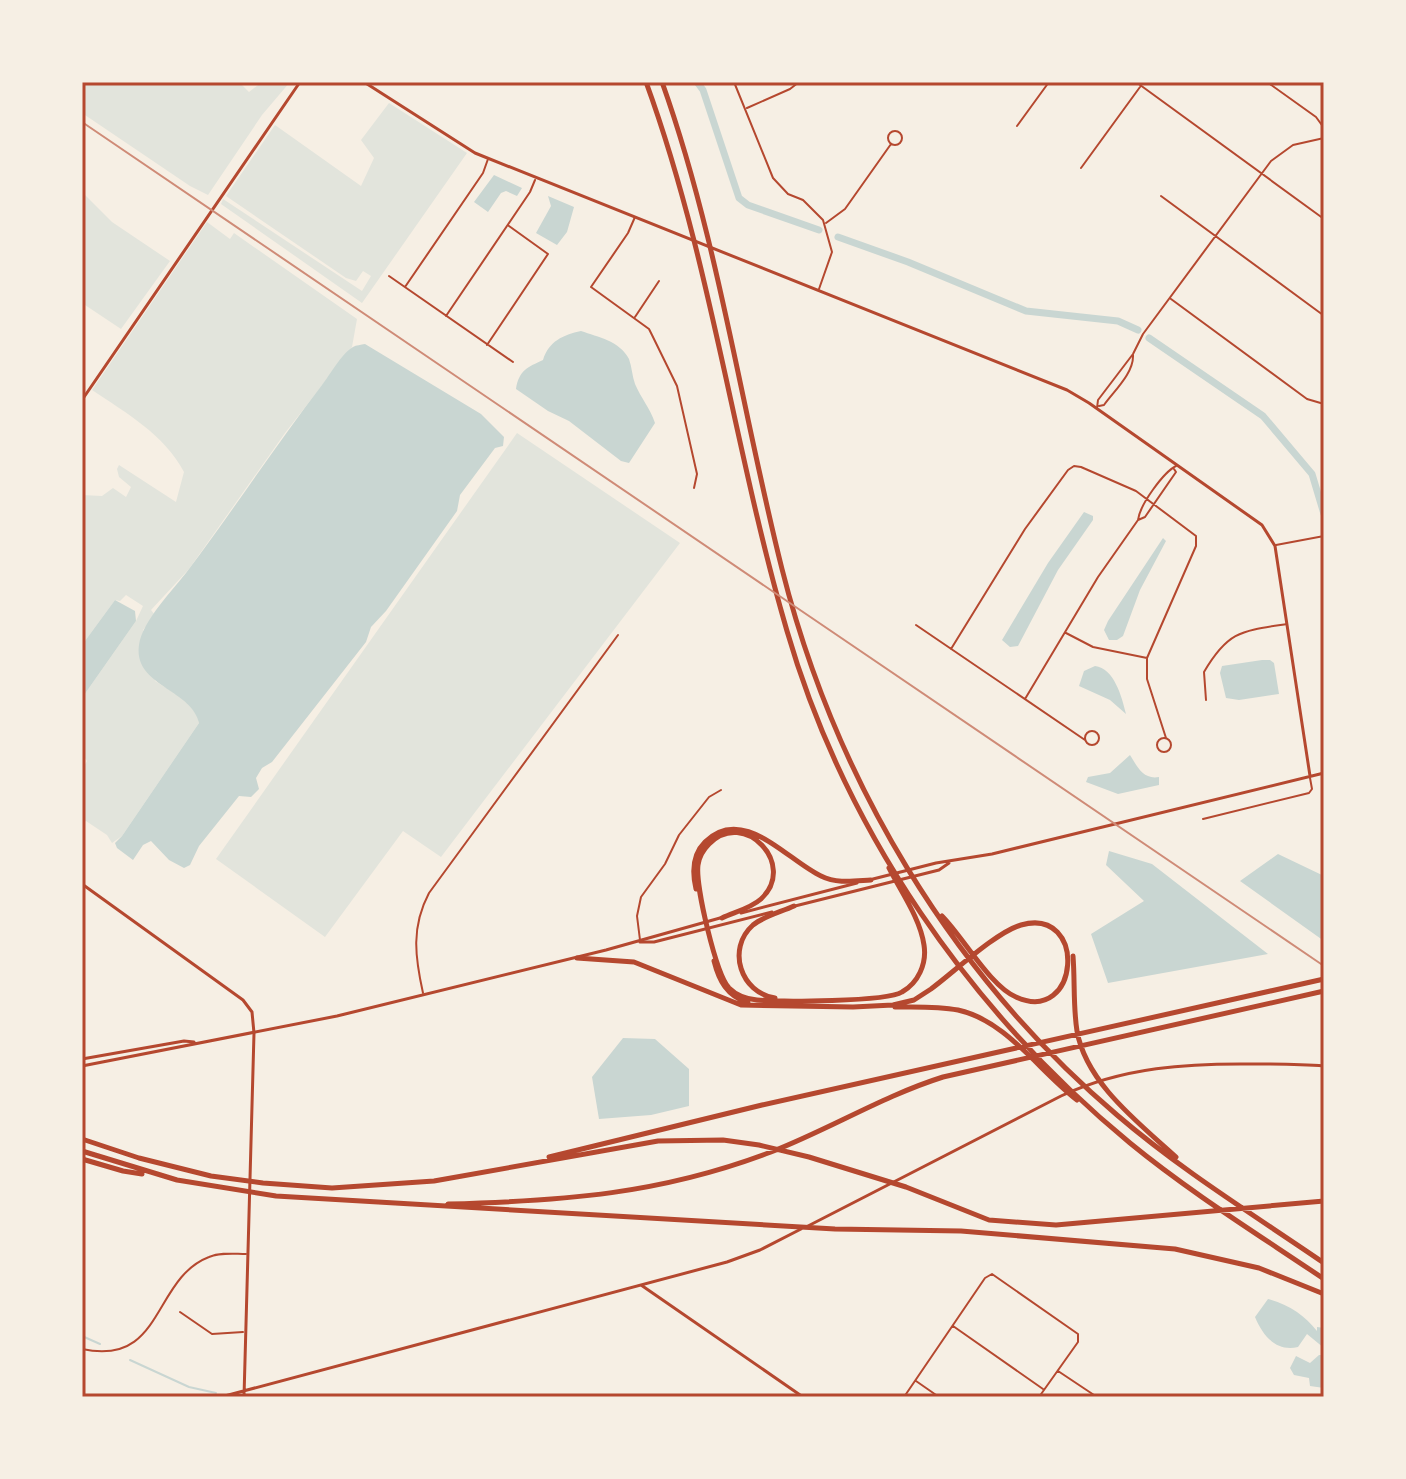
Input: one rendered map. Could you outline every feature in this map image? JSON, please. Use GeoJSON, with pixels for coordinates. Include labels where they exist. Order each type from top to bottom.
{"type":"FeatureCollection","features":[{"type":"Feature","properties":{"kind":"highway"},"geometry":{"type":"LineString","coordinates":[[646,82],[677,176],[786,628],[826,739],[905,894],[923,940],[923,967],[915,981],[902,993],[867,999]]}},
{"type":"Feature","properties":{"kind":"highway"},"geometry":{"type":"LineString","coordinates":[[662,82],[707,237],[782,570],[803,640],[844,748],[899,855],[934,910],[1031,1033],[1074,1076],[1186,1168],[1324,1263]]}},
{"type":"Feature","properties":{"kind":"highway"},"geometry":{"type":"LineString","coordinates":[[765,1005],[742,1001],[727,991],[718,976],[694,877],[696,857],[706,841],[729,829],[754,833],[824,878],[871,880]]}},
{"type":"Feature","properties":{"kind":"highway"},"geometry":{"type":"LineString","coordinates":[[702,906],[697,869],[706,847],[717,837],[729,833],[755,838],[771,855],[774,869],[771,884],[757,902],[722,918]]}},
{"type":"Feature","properties":{"kind":"highway"},"geometry":{"type":"LineString","coordinates":[[905,894],[968,977],[1059,1083]]}},
{"type":"Feature","properties":{"kind":"highway"},"geometry":{"type":"LineString","coordinates":[[788,1000],[768,997],[753,989],[742,973],[739,956],[743,939],[754,924],[794,906]]}},
{"type":"Feature","properties":{"kind":"highway"},"geometry":{"type":"LineString","coordinates":[[711,942],[723,978],[733,991],[755,1000],[867,999],[892,1002],[914,996],[1006,928],[1028,921],[1045,923],[1063,935],[1071,950],[1077,1031],[1084,1056],[1110,1092],[1186,1168]]}},
{"type":"Feature","properties":{"kind":"highway"},"geometry":{"type":"LineString","coordinates":[[874,1006],[918,998],[1004,934],[1021,925],[1037,924],[1052,930],[1062,940],[1069,955],[1068,973],[1060,987],[1047,998],[1034,1001],[1009,993],[981,968]]}},
{"type":"Feature","properties":{"kind":"highway"},"geometry":{"type":"LineString","coordinates":[[577,958],[634,962],[730,1003],[948,1008],[981,1018],[1007,1035],[1059,1083],[1189,1187],[1324,1279]]}},
{"type":"Feature","properties":{"kind":"highway"},"geometry":{"type":"LineString","coordinates":[[505,1168],[751,1108],[1324,979]]}},
{"type":"Feature","properties":{"kind":"highway"},"geometry":{"type":"LineString","coordinates":[[423,1205],[552,1201],[670,1183],[783,1147],[909,1088],[954,1074],[1324,991]]}},
{"type":"Feature","properties":{"kind":"highway"},"geometry":{"type":"LineString","coordinates":[[82,1139],[167,1166],[237,1180],[317,1188],[376,1187],[448,1179],[658,1141],[707,1139],[759,1145],[797,1154],[906,1187],[995,1221],[1077,1225],[1324,1201]]}},
{"type":"Feature","properties":{"kind":"highway"},"geometry":{"type":"LineString","coordinates":[[82,1151],[163,1177]]}},
{"type":"Feature","properties":{"kind":"highway"},"geometry":{"type":"LineString","coordinates":[[82,1159],[123,1171],[263,1195],[823,1228],[961,1231],[1175,1249],[1259,1268],[1324,1294]]}},
{"type":"Feature","properties":{"kind":"street"},"geometry":{"type":"LineString","coordinates":[[82,400],[300,82]]}},
{"type":"Feature","properties":{"kind":"street"},"geometry":{"type":"LineString","coordinates":[[364,82],[468,150],[488,159],[1059,387],[1098,407],[1175,467],[1262,525],[1275,546],[1312,789],[1309,793],[1203,819]]}},
{"type":"Feature","properties":{"kind":"street"},"geometry":{"type":"LineString","coordinates":[[734,82],[773,178],[788,194],[803,200],[818,212],[825,224],[832,252],[819,290]]}},
{"type":"Feature","properties":{"kind":"street"},"geometry":{"type":"LineString","coordinates":[[745,109],[799,82]]}},
{"type":"Feature","properties":{"kind":"street"},"geometry":{"type":"LineString","coordinates":[[1017,126],[1049,82]]}},
{"type":"Feature","properties":{"kind":"street"},"geometry":{"type":"LineString","coordinates":[[1136,82],[1324,219]]}},
{"type":"Feature","properties":{"kind":"street"},"geometry":{"type":"LineString","coordinates":[[1267,82],[1316,117],[1324,128]]}},
{"type":"Feature","properties":{"kind":"street"},"geometry":{"type":"LineString","coordinates":[[1081,168],[1141,86]]}},
{"type":"Feature","properties":{"kind":"street"},"geometry":{"type":"LineString","coordinates":[[1098,407],[1098,400],[1261,173],[1282,150],[1324,138]]}},
{"type":"Feature","properties":{"kind":"street"},"geometry":{"type":"LineString","coordinates":[[825,224],[845,209],[891,144]]}},
{"type":"Feature","properties":{"kind":"street"},"geometry":{"type":"LineString","coordinates":[[405,287],[483,173],[488,159]]}},
{"type":"Feature","properties":{"kind":"street"},"geometry":{"type":"LineString","coordinates":[[446,316],[537,177]]}},
{"type":"Feature","properties":{"kind":"street"},"geometry":{"type":"LineString","coordinates":[[1161,196],[1323,315]]}},
{"type":"Feature","properties":{"kind":"street"},"geometry":{"type":"LineString","coordinates":[[635,217],[628,233],[591,287],[649,329],[677,386],[697,474],[694,488]]}},
{"type":"Feature","properties":{"kind":"street"},"geometry":{"type":"LineString","coordinates":[[487,345],[548,254],[508,225]]}},
{"type":"Feature","properties":{"kind":"street"},"geometry":{"type":"LineString","coordinates":[[389,276],[513,362]]}},
{"type":"Feature","properties":{"kind":"street"},"geometry":{"type":"LineString","coordinates":[[634,318],[659,281]]}},
{"type":"Feature","properties":{"kind":"street"},"geometry":{"type":"LineString","coordinates":[[1170,299],[1307,399],[1324,404]]}},
{"type":"Feature","properties":{"kind":"street"},"geometry":{"type":"LineString","coordinates":[[1098,407],[1104,405],[1129,371],[1133,354]]}},
{"type":"Feature","properties":{"kind":"street"},"geometry":{"type":"LineString","coordinates":[[951,649],[1025,529],[1071,467],[1081,467],[1148,499],[1195,533],[1198,541],[1147,658],[1147,679],[1166,738]]}},
{"type":"Feature","properties":{"kind":"street"},"geometry":{"type":"LineString","coordinates":[[1025,699],[1098,577],[1138,520],[1148,499],[1170,468],[1175,467]]}},
{"type":"Feature","properties":{"kind":"street"},"geometry":{"type":"LineString","coordinates":[[1138,520],[1145,517],[1176,472],[1175,467]]}},
{"type":"Feature","properties":{"kind":"street"},"geometry":{"type":"LineString","coordinates":[[1275,546],[1324,536]]}},
{"type":"Feature","properties":{"kind":"street"},"geometry":{"type":"LineString","coordinates":[[1206,700],[1203,674],[1227,639],[1287,624]]}},
{"type":"Feature","properties":{"kind":"street"},"geometry":{"type":"LineString","coordinates":[[916,625],[1085,740]]}},
{"type":"Feature","properties":{"kind":"street"},"geometry":{"type":"LineString","coordinates":[[1065,632],[1093,647],[1147,658]]}},
{"type":"Feature","properties":{"kind":"street"},"geometry":{"type":"LineString","coordinates":[[423,995],[415,943],[420,914],[429,893],[618,635]]}},
{"type":"Feature","properties":{"kind":"street"},"geometry":{"type":"LineString","coordinates":[[82,1059],[184,1041],[198,1042],[254,1033],[423,995],[640,942],[653,935],[854,883],[1324,773]]}},
{"type":"Feature","properties":{"kind":"street"},"geometry":{"type":"LineString","coordinates":[[640,942],[637,912],[641,897],[665,864],[679,835],[709,797],[721,790]]}},
{"type":"Feature","properties":{"kind":"street"},"geometry":{"type":"LineString","coordinates":[[640,942],[654,942],[857,891],[939,870],[949,863]]}},
{"type":"Feature","properties":{"kind":"street"},"geometry":{"type":"LineString","coordinates":[[854,883],[857,891]]}},
{"type":"Feature","properties":{"kind":"street"},"geometry":{"type":"LineString","coordinates":[[82,884],[243,1000],[252,1012],[254,1033],[244,1394]]}},
{"type":"Feature","properties":{"kind":"street"},"geometry":{"type":"LineString","coordinates":[[82,1066],[184,1048],[198,1042]]}},
{"type":"Feature","properties":{"kind":"street"},"geometry":{"type":"LineString","coordinates":[[221,1397],[244,1394],[727,1262],[760,1250],[1061,1096],[1093,1083],[1156,1068],[1198,1063],[1324,1066]]}},
{"type":"Feature","properties":{"kind":"street"},"geometry":{"type":"LineString","coordinates":[[82,1349],[100,1353],[119,1350],[136,1341],[191,1268],[214,1255],[248,1254]]}},
{"type":"Feature","properties":{"kind":"street"},"geometry":{"type":"LineString","coordinates":[[904,1397],[990,1274],[997,1275],[1075,1330],[1079,1336],[1078,1342],[1039,1397]]}},
{"type":"Feature","properties":{"kind":"street"},"geometry":{"type":"LineString","coordinates":[[641,1285],[803,1397]]}},
{"type":"Feature","properties":{"kind":"street"},"geometry":{"type":"LineString","coordinates":[[180,1312],[214,1335],[246,1331]]}},
{"type":"Feature","properties":{"kind":"street"},"geometry":{"type":"LineString","coordinates":[[952,1326],[1044,1390]]}},
{"type":"Feature","properties":{"kind":"street"},"geometry":{"type":"LineString","coordinates":[[1058,1370],[1097,1397]]}},
{"type":"Feature","properties":{"kind":"street"},"geometry":{"type":"LineString","coordinates":[[915,1381],[939,1397]]}},
{"type":"Feature","properties":{"kind":"shaded area"},"geometry":{"type":"Polygon","coordinates":[[[82,82],[110,82],[113,85],[121,82],[239,82],[249,92],[262,82],[290,82],[262,115],[208,195],[82,113],[82,82]]]}},
{"type":"Feature","properties":{"kind":"shaded area"},"geometry":{"type":"Polygon","coordinates":[[[389,103],[467,153],[362,303],[221,204],[223,199],[362,291],[371,276],[363,271],[356,281],[346,278],[226,196],[275,125],[361,186],[374,158],[361,140],[389,103]]]}},
{"type":"Feature","properties":{"kind":"shaded area"},"geometry":{"type":"Polygon","coordinates":[[[494,175],[522,188],[517,196],[506,191],[501,193],[488,212],[474,202],[494,175]]]}},
{"type":"Feature","properties":{"kind":"shaded area"},"geometry":{"type":"Polygon","coordinates":[[[82,192],[112,222],[170,261],[121,329],[82,303],[82,192]]]}},
{"type":"Feature","properties":{"kind":"shaded area"},"geometry":{"type":"Polygon","coordinates":[[[548,196],[574,207],[567,232],[557,245],[536,233],[551,206],[548,196]]]}},
{"type":"Feature","properties":{"kind":"shaded area"},"geometry":{"type":"Polygon","coordinates":[[[207,222],[230,239],[234,233],[357,319],[352,347],[285,433],[189,569],[151,610],[155,615],[143,630],[155,681],[188,703],[199,723],[122,836],[112,843],[107,835],[86,821],[82,823],[82,770],[87,761],[82,754],[82,698],[136,621],[143,606],[126,595],[120,601],[115,600],[82,645],[82,495],[102,496],[113,488],[126,497],[131,487],[119,477],[119,465],[176,502],[184,472],[155,435],[92,390],[207,222]]]}},
{"type":"Feature","properties":{"kind":"shaded area"},"geometry":{"type":"Polygon","coordinates":[[[581,331],[608,340],[625,353],[635,384],[655,423],[629,463],[621,461],[569,421],[516,389],[522,373],[543,360],[553,344],[581,331]]]}},
{"type":"Feature","properties":{"kind":"shaded area"},"geometry":{"type":"Polygon","coordinates":[[[365,344],[481,414],[504,437],[503,446],[495,448],[460,495],[457,511],[386,611],[371,627],[366,642],[272,762],[262,768],[256,778],[259,789],[251,797],[239,796],[199,846],[190,865],[184,868],[169,860],[151,841],[143,845],[133,860],[115,843],[199,723],[186,702],[145,670],[140,659],[141,636],[340,359],[353,347],[365,344]]]}},
{"type":"Feature","properties":{"kind":"shaded area"},"geometry":{"type":"Polygon","coordinates":[[[517,433],[680,543],[441,857],[403,831],[325,937],[216,859],[517,433]]]}},
{"type":"Feature","properties":{"kind":"shaded area"},"geometry":{"type":"Polygon","coordinates":[[[1084,512],[1093,516],[1093,520],[1058,570],[1018,646],[1010,647],[1002,640],[1048,563],[1084,512]]]}},
{"type":"Feature","properties":{"kind":"shaded area"},"geometry":{"type":"Polygon","coordinates":[[[1163,538],[1166,541],[1140,590],[1123,636],[1109,640],[1104,630],[1108,621],[1163,538]]]}},
{"type":"Feature","properties":{"kind":"shaded area"},"geometry":{"type":"Polygon","coordinates":[[[115,600],[135,611],[136,621],[82,698],[82,645],[115,600]]]}},
{"type":"Feature","properties":{"kind":"shaded area"},"geometry":{"type":"Polygon","coordinates":[[[1262,660],[1274,663],[1279,694],[1239,700],[1226,698],[1220,673],[1222,666],[1262,660]]]}},
{"type":"Feature","properties":{"kind":"shaded area"},"geometry":{"type":"Polygon","coordinates":[[[1095,666],[1102,668],[1112,678],[1126,714],[1110,700],[1079,686],[1084,671],[1095,666]]]}},
{"type":"Feature","properties":{"kind":"shaded area"},"geometry":{"type":"Polygon","coordinates":[[[1130,755],[1145,774],[1159,777],[1159,785],[1118,794],[1086,782],[1088,777],[1110,773],[1130,755]]]}},
{"type":"Feature","properties":{"kind":"shaded area"},"geometry":{"type":"Polygon","coordinates":[[[1109,851],[1152,864],[1268,954],[1108,983],[1091,934],[1144,901],[1106,865],[1109,851]]]}},
{"type":"Feature","properties":{"kind":"shaded area"},"geometry":{"type":"Polygon","coordinates":[[[1278,854],[1324,876],[1324,941],[1240,881],[1278,854]]]}},
{"type":"Feature","properties":{"kind":"shaded area"},"geometry":{"type":"Polygon","coordinates":[[[623,1038],[655,1039],[689,1069],[689,1106],[651,1115],[599,1119],[592,1077],[623,1038]]]}},
{"type":"Feature","properties":{"kind":"shaded area"},"geometry":{"type":"Polygon","coordinates":[[[1268,1299],[1296,1312],[1317,1331],[1317,1327],[1324,1328],[1324,1348],[1307,1334],[1298,1347],[1283,1347],[1271,1341],[1255,1317],[1268,1299]]]}},
{"type":"Feature","properties":{"kind":"shaded area"},"geometry":{"type":"Polygon","coordinates":[[[1319,1355],[1324,1355],[1324,1388],[1310,1386],[1309,1378],[1294,1375],[1290,1368],[1296,1356],[1310,1363],[1319,1355]]]}},
{"type":"Feature","properties":{"kind":"waterway"},"geometry":{"type":"LineString","coordinates":[[697,82],[703,90],[739,198],[748,205],[819,230]]}},
{"type":"Feature","properties":{"kind":"waterway"},"geometry":{"type":"LineString","coordinates":[[838,237],[1026,311],[1118,321],[1138,330]]}},
{"type":"Feature","properties":{"kind":"waterway"},"geometry":{"type":"LineString","coordinates":[[1149,338],[1263,416],[1312,474],[1324,514]]}},
{"type":"Feature","properties":{"kind":"waterway"},"geometry":{"type":"LineString","coordinates":[[82,1336],[100,1344]]}},
{"type":"Feature","properties":{"kind":"waterway"},"geometry":{"type":"LineString","coordinates":[[130,1360],[189,1387],[216,1393]]}},
{"type":"Feature","properties":{"kind":"railway"},"geometry":{"type":"LineString","coordinates":[[82,122],[1324,966]]}}]}
